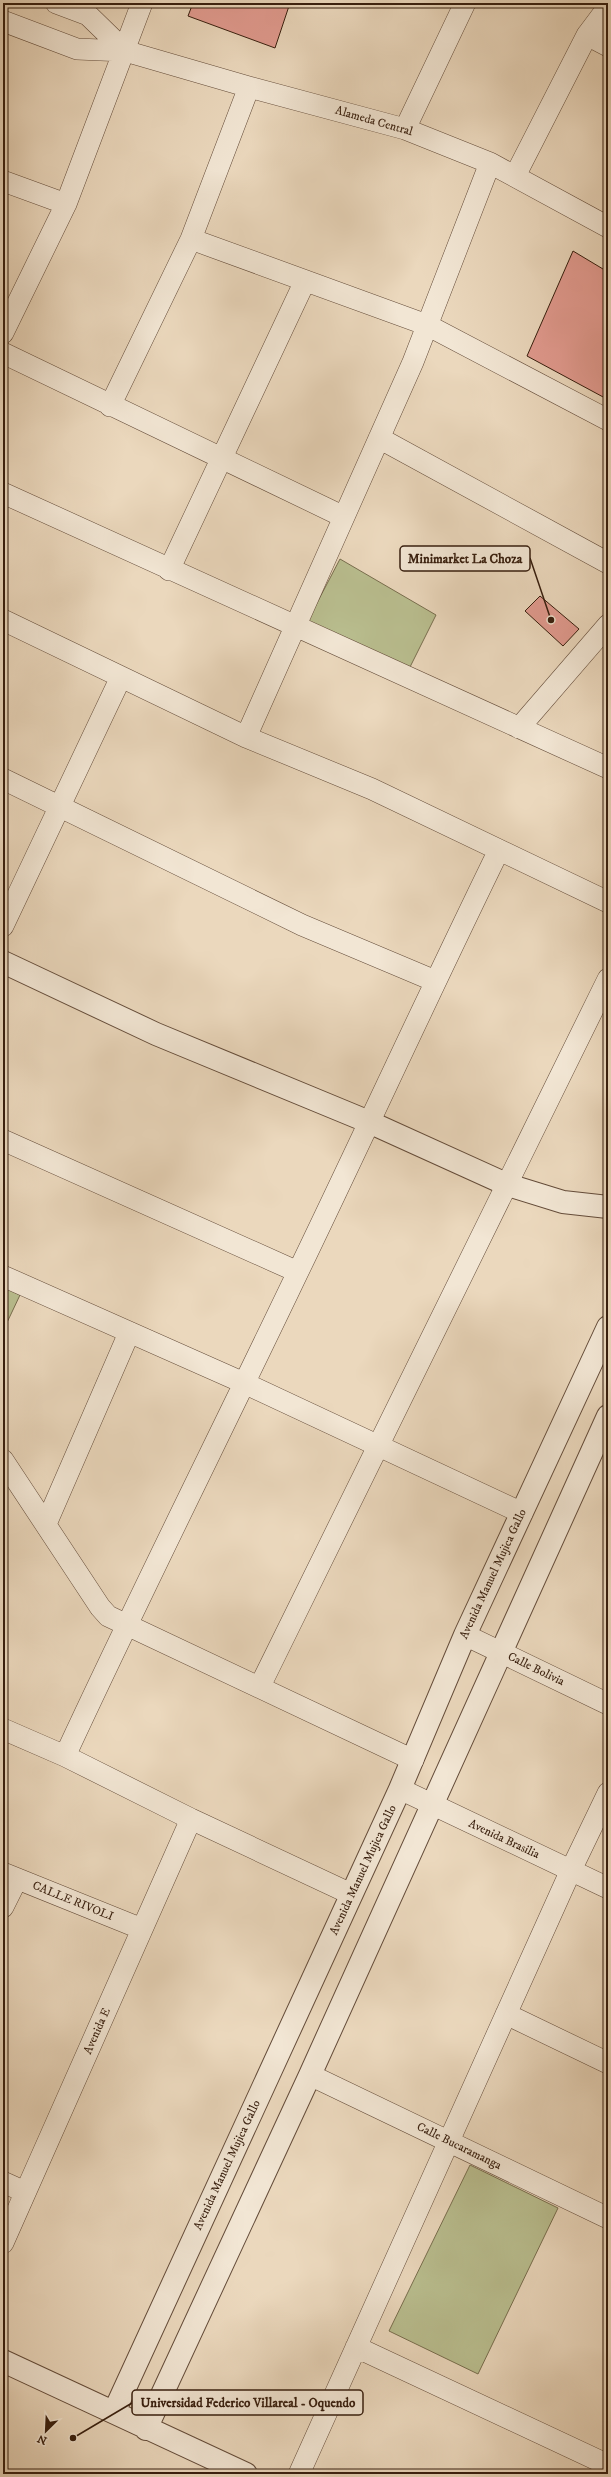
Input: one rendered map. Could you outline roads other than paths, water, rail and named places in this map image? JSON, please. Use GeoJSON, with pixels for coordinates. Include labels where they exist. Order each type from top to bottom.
{"type":"FeatureCollection","features":[{"type":"Feature","properties":{"kind":"street","name":"Alameda Central"},"geometry":{"type":"LineString","coordinates":[[56,3],[88,15],[125,51]]}},
{"type":"Feature","properties":{"kind":"street"},"geometry":{"type":"LineString","coordinates":[[5,323],[66,204],[142,3]]}},
{"type":"Feature","properties":{"kind":"street"},"geometry":{"type":"LineString","coordinates":[[405,129],[465,3]]}},
{"type":"Feature","properties":{"kind":"street"},"geometry":{"type":"LineString","coordinates":[[515,176],[587,35],[608,7]]}},
{"type":"Feature","properties":{"kind":"street","name":"Alameda Central"},"geometry":{"type":"LineString","coordinates":[[3,22],[77,49],[125,51],[249,87],[405,129],[490,163],[608,227]]}},
{"type":"Feature","properties":{"kind":"street"},"geometry":{"type":"LineString","coordinates":[[587,35],[608,46]]}},
{"type":"Feature","properties":{"kind":"street"},"geometry":{"type":"LineString","coordinates":[[110,406],[192,239],[249,87]]}},
{"type":"Feature","properties":{"kind":"street"},"geometry":{"type":"LineString","coordinates":[[246,737],[379,438],[427,325],[490,163]]}},
{"type":"Feature","properties":{"kind":"street"},"geometry":{"type":"LineString","coordinates":[[3,180],[66,204]]}},
{"type":"Feature","properties":{"kind":"street"},"geometry":{"type":"LineString","coordinates":[[192,239],[427,325],[608,420]]}},
{"type":"Feature","properties":{"kind":"street"},"geometry":{"type":"LineString","coordinates":[[170,570],[305,281]]}},
{"type":"Feature","properties":{"kind":"street"},"geometry":{"type":"LineString","coordinates":[[3,353],[221,460],[344,517]]}},
{"type":"Feature","properties":{"kind":"street"},"geometry":{"type":"LineString","coordinates":[[379,438],[608,563]]}},
{"type":"Feature","properties":{"kind":"street"},"geometry":{"type":"LineString","coordinates":[[3,493],[608,768]]}},
{"type":"Feature","properties":{"kind":"street"},"geometry":{"type":"LineString","coordinates":[[3,620],[246,737],[372,789],[608,902]]}},
{"type":"Feature","properties":{"kind":"street"},"geometry":{"type":"LineString","coordinates":[[519,728],[608,625]]}},
{"type":"Feature","properties":{"kind":"street"},"geometry":{"type":"LineString","coordinates":[[3,926],[61,808],[121,677]]}},
{"type":"Feature","properties":{"kind":"street"},"geometry":{"type":"LineString","coordinates":[[3,779],[302,925],[435,981]]}},
{"type":"Feature","properties":{"kind":"street"},"geometry":{"type":"LineString","coordinates":[[65,1756],[126,1624],[298,1272],[435,981],[500,850]]}},
{"type":"Feature","properties":{"kind":"street"},"geometry":{"type":"LineString","coordinates":[[3,962],[156,1034],[368,1122],[508,1185],[563,1202],[608,1207]]}},
{"type":"Feature","properties":{"kind":"street"},"geometry":{"type":"LineString","coordinates":[[260,1686],[376,1446],[508,1185],[608,979]]}},
{"type":"Feature","properties":{"kind":"street"},"geometry":{"type":"LineString","coordinates":[[3,1140],[298,1272]]}},
{"type":"Feature","properties":{"kind":"street"},"geometry":{"type":"LineString","coordinates":[[3,1276],[244,1383],[522,1513]]}},
{"type":"Feature","properties":{"kind":"street","name":"Avenida Manuel Mujica Gallo"},"geometry":{"type":"LineString","coordinates":[[114,2412],[400,1789],[465,1635],[608,1327]]}},
{"type":"Feature","properties":{"kind":"street"},"geometry":{"type":"LineString","coordinates":[[46,1524],[129,1333]]}},
{"type":"Feature","properties":{"kind":"street"},"geometry":{"type":"LineString","coordinates":[[146,2429],[310,2075],[608,1416]]}},
{"type":"Feature","properties":{"kind":"street"},"geometry":{"type":"LineString","coordinates":[[3,1460],[100,1607],[108,1616],[260,1686],[413,1760]]}},
{"type":"Feature","properties":{"kind":"street","name":"Calle Bolivia"},"geometry":{"type":"LineString","coordinates":[[465,1635],[608,1704]]}},
{"type":"Feature","properties":{"kind":"street"},"geometry":{"type":"LineString","coordinates":[[3,1729],[65,1756],[191,1819],[352,1894]]}},
{"type":"Feature","properties":{"kind":"street","name":"Avenida Brasilia"},"geometry":{"type":"LineString","coordinates":[[400,1789],[608,1888]]}},
{"type":"Feature","properties":{"kind":"street"},"geometry":{"type":"LineString","coordinates":[[299,2474],[570,1870],[608,1793]]}},
{"type":"Feature","properties":{"kind":"street","name":"Avenida E"},"geometry":{"type":"LineString","coordinates":[[3,2243],[191,1819]]}},
{"type":"Feature","properties":{"kind":"street"},"geometry":{"type":"LineString","coordinates":[[3,1907],[10,1876]]}},
{"type":"Feature","properties":{"kind":"street","name":"CALLE RIVOLI"},"geometry":{"type":"LineString","coordinates":[[10,1876],[142,1929]]}},
{"type":"Feature","properties":{"kind":"street"},"geometry":{"type":"LineString","coordinates":[[506,2014],[608,2063]]}},
{"type":"Feature","properties":{"kind":"street","name":"Calle Bucaramanga"},"geometry":{"type":"LineString","coordinates":[[310,2075],[608,2218]]}},
{"type":"Feature","properties":{"kind":"street"},"geometry":{"type":"LineString","coordinates":[[3,2182],[25,2192]]}},
{"type":"Feature","properties":{"kind":"street"},"geometry":{"type":"LineString","coordinates":[[356,2347],[608,2465]]}},
{"type":"Feature","properties":{"kind":"street"},"geometry":{"type":"LineString","coordinates":[[3,2361],[114,2412],[146,2429],[246,2474]]}},
{"type":"Feature","properties":{"kind":"place","name":"Minimarket La Choza"},"geometry":{"type":"Point","coordinates":[551,620]}},
{"type":"Feature","properties":{"kind":"place","name":"Universidad Federico Villareal - Oquendo"},"geometry":{"type":"Point","coordinates":[73,2438]}}]}
